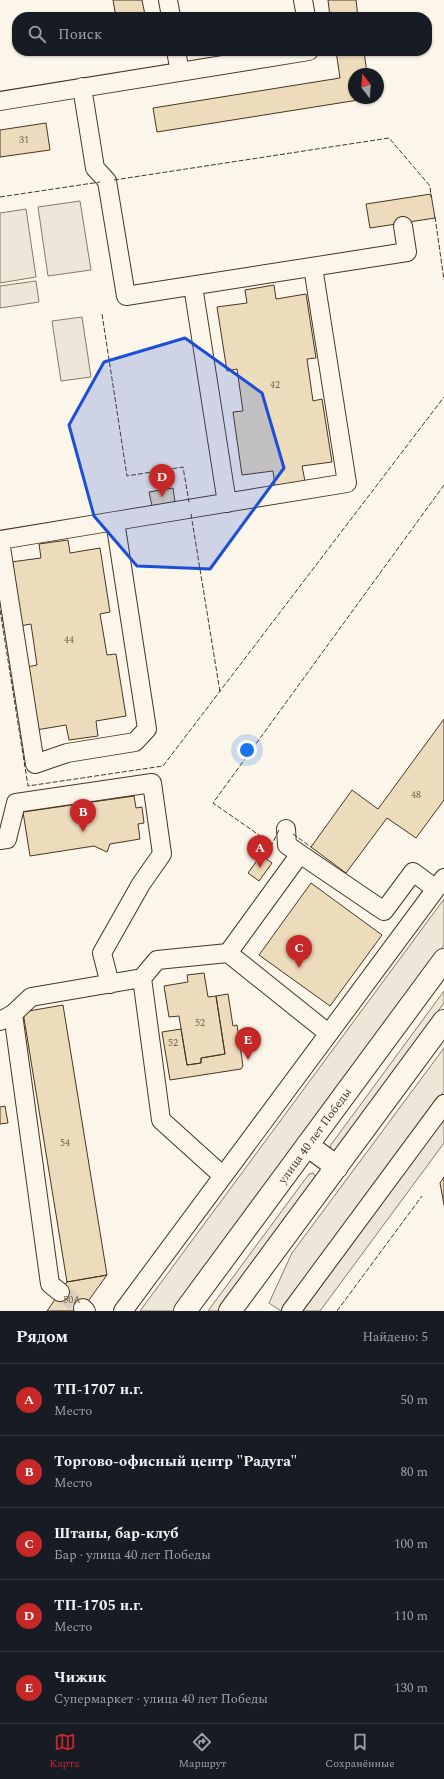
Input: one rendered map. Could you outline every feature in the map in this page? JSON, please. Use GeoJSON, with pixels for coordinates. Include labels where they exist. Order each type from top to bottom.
{"type":"FeatureCollection","features":[{"type":"Feature","properties":{"kind":"main road","name":"улица 40 лет Победы"},"geometry":{"type":"LineString","coordinates":[[185,1311],[444,960]]}},
{"type":"Feature","properties":{"kind":"main road"},"geometry":{"type":"LineString","coordinates":[[230,1311],[444,1021]]}},
{"type":"Feature","properties":{"kind":"main road"},"geometry":{"type":"LineString","coordinates":[[308,1145],[337,1167]]}},
{"type":"Feature","properties":{"kind":"street"},"geometry":{"type":"LineString","coordinates":[[168,0],[170,12]]}},
{"type":"Feature","properties":{"kind":"street"},"geometry":{"type":"LineString","coordinates":[[303,0],[305,12]]}},
{"type":"Feature","properties":{"kind":"street"},"geometry":{"type":"LineString","coordinates":[[177,56],[180,72]]}},
{"type":"Feature","properties":{"kind":"street"},"geometry":{"type":"LineString","coordinates":[[0,101],[278,56]]}},
{"type":"Feature","properties":{"kind":"street"},"geometry":{"type":"LineString","coordinates":[[82,87],[95,168],[107,181],[126,296],[407,252],[403,226]]}},
{"type":"Feature","properties":{"kind":"street"},"geometry":{"type":"LineString","coordinates":[[115,521],[147,729],[135,742],[67,754],[35,764],[0,540],[115,521],[227,503],[347,483],[313,267]]}},
{"type":"Feature","properties":{"kind":"street"},"geometry":{"type":"LineString","coordinates":[[193,286],[227,503]]}},
{"type":"Feature","properties":{"kind":"street"},"geometry":{"type":"LineString","coordinates":[[0,840],[7,839],[16,803],[152,783],[162,854],[141,884],[102,953],[110,984]]}},
{"type":"Feature","properties":{"kind":"street"},"geometry":{"type":"LineString","coordinates":[[123,1311],[440,883],[413,872],[384,911],[287,845],[286,829]]}},
{"type":"Feature","properties":{"kind":"street"},"geometry":{"type":"LineString","coordinates":[[228,953],[300,854]]}},
{"type":"Feature","properties":{"kind":"street"},"geometry":{"type":"LineString","coordinates":[[60,1292],[50,1284],[6,1018],[31,997],[142,978],[157,960],[228,953],[328,1033]]}},
{"type":"Feature","properties":{"kind":"street"},"geometry":{"type":"LineString","coordinates":[[142,978],[161,1120],[223,1176]]}},
{"type":"Feature","properties":{"kind":"street"},"geometry":{"type":"LineString","coordinates":[[292,1311],[444,1104]]}},
{"type":"Feature","properties":{"kind":"highlighted area"},"geometry":{"type":"Polygon","coordinates":[[[185,338],[262,393],[284,468],[210,569],[137,566],[94,516],[69,425],[104,362],[185,338]]]}},
{"type":"Feature","properties":{"kind":"shaded area"},"geometry":{"type":"Polygon","coordinates":[[[80,201],[91,270],[48,276],[38,207],[80,201]]]}},
{"type":"Feature","properties":{"kind":"shaded area"},"geometry":{"type":"Polygon","coordinates":[[[26,209],[36,277],[0,283],[0,213],[26,209]]]}},
{"type":"Feature","properties":{"kind":"shaded area"},"geometry":{"type":"Polygon","coordinates":[[[36,281],[39,302],[0,308],[0,286],[36,281]]]}},
{"type":"Feature","properties":{"kind":"shaded area"},"geometry":{"type":"Polygon","coordinates":[[[82,317],[91,377],[61,381],[52,321],[82,317]]]}},
{"type":"Feature","properties":{"kind":"shaded area"},"geometry":{"type":"Polygon","coordinates":[[[444,899],[444,945],[175,1311],[140,1311],[444,899]]]}},
{"type":"Feature","properties":{"kind":"shaded area"},"geometry":{"type":"Polygon","coordinates":[[[444,991],[444,1003],[335,1150],[332,1151],[330,1146],[444,991]]]}},
{"type":"Feature","properties":{"kind":"shaded area"},"geometry":{"type":"Polygon","coordinates":[[[444,1048],[444,1091],[281,1311],[269,1303],[292,1253],[444,1048]]]}},
{"type":"Feature","properties":{"kind":"shaded area"},"geometry":{"type":"Polygon","coordinates":[[[444,1120],[444,1143],[320,1311],[303,1311],[444,1120]]]}},
{"type":"Feature","properties":{"kind":"shaded area"},"geometry":{"type":"Polygon","coordinates":[[[313,1173],[315,1179],[218,1311],[208,1311],[309,1174],[313,1173]]]}},
{"type":"Feature","properties":{"kind":"building"},"geometry":{"type":"Polygon","coordinates":[[[113,0],[142,0],[144,12],[115,12],[113,0]]]}},
{"type":"Feature","properties":{"kind":"building"},"geometry":{"type":"Polygon","coordinates":[[[328,0],[356,0],[357,12],[329,12],[328,0]]]}},
{"type":"Feature","properties":{"kind":"building"},"geometry":{"type":"Polygon","coordinates":[[[337,56],[365,56],[366,68],[348,68],[348,102],[157,132],[153,108],[340,78],[337,56]]]}},
{"type":"Feature","properties":{"kind":"building"},"geometry":{"type":"Polygon","coordinates":[[[46,123],[50,150],[0,157],[0,130],[46,123]]]}},
{"type":"Feature","properties":{"kind":"building"},"geometry":{"type":"Polygon","coordinates":[[[431,194],[435,218],[370,228],[366,204],[431,194]]]}},
{"type":"Feature","properties":{"kind":"building"},"geometry":{"type":"Polygon","coordinates":[[[274,285],[276,299],[306,294],[316,358],[307,359],[313,401],[322,399],[332,462],[302,466],[305,481],[275,486],[273,471],[242,475],[233,412],[243,411],[237,369],[227,371],[217,307],[247,303],[245,290],[274,285]]]}},
{"type":"Feature","properties":{"kind":"building"},"geometry":{"type":"Polygon","coordinates":[[[173,488],[175,502],[152,506],[149,492],[173,488]]]}},
{"type":"Feature","properties":{"kind":"building"},"geometry":{"type":"Polygon","coordinates":[[[68,540],[70,553],[100,548],[110,612],[100,614],[107,655],[116,654],[126,716],[96,721],[98,736],[69,740],[66,725],[36,730],[27,667],[37,665],[31,624],[20,626],[11,562],[41,558],[39,544],[68,540]]]}},
{"type":"Feature","properties":{"kind":"building"},"geometry":{"type":"Polygon","coordinates":[[[444,719],[444,800],[416,838],[387,818],[346,873],[311,847],[352,790],[378,809],[444,719]]]}},
{"type":"Feature","properties":{"kind":"building"},"geometry":{"type":"Polygon","coordinates":[[[134,796],[136,808],[142,807],[144,823],[138,824],[140,839],[110,844],[107,852],[94,846],[30,856],[23,812],[134,796]]]}},
{"type":"Feature","properties":{"kind":"building"},"geometry":{"type":"Polygon","coordinates":[[[261,855],[272,863],[259,881],[248,873],[261,855]]]}},
{"type":"Feature","properties":{"kind":"building"},"geometry":{"type":"Polygon","coordinates":[[[311,883],[382,935],[330,1006],[259,955],[311,883]]]}},
{"type":"Feature","properties":{"kind":"building"},"geometry":{"type":"Polygon","coordinates":[[[204,973],[208,997],[216,996],[225,1054],[201,1058],[201,1063],[187,1065],[179,1016],[169,1017],[164,986],[188,982],[187,975],[204,973]]]}},
{"type":"Feature","properties":{"kind":"building"},"geometry":{"type":"Polygon","coordinates":[[[228,994],[233,1026],[237,1025],[243,1066],[241,1069],[170,1080],[162,1032],[181,1029],[187,1065],[201,1063],[201,1058],[225,1054],[216,996],[228,994]]]}},
{"type":"Feature","properties":{"kind":"building"},"geometry":{"type":"Polygon","coordinates":[[[63,1005],[107,1275],[67,1282],[23,1012],[63,1005]]]}},
{"type":"Feature","properties":{"kind":"building"},"geometry":{"type":"Polygon","coordinates":[[[5,1106],[8,1123],[0,1124],[0,1107],[5,1106]]]}},
{"type":"Feature","properties":{"kind":"building"},"geometry":{"type":"Polygon","coordinates":[[[444,1177],[444,1205],[440,1183],[444,1177]]]}},
{"type":"Feature","properties":{"kind":"building"},"geometry":{"type":"Polygon","coordinates":[[[107,1275],[81,1311],[47,1311],[67,1282],[107,1275]]]}},
{"type":"Feature","properties":{"kind":"tunnel"},"geometry":{"type":"LineString","coordinates":[[60,1292],[83,1308]]}},
{"type":"Feature","properties":{"kind":"fence"},"geometry":{"type":"LineString","coordinates":[[114,180],[389,138],[430,186],[431,197]]}},
{"type":"Feature","properties":{"kind":"fence"},"geometry":{"type":"LineString","coordinates":[[0,197],[100,182]]}},
{"type":"Feature","properties":{"kind":"fence"},"geometry":{"type":"LineString","coordinates":[[435,217],[444,280]]}},
{"type":"Feature","properties":{"kind":"fence"},"geometry":{"type":"LineString","coordinates":[[102,314],[127,476],[183,467],[189,502]]}},
{"type":"Feature","properties":{"kind":"fence"},"geometry":{"type":"LineString","coordinates":[[0,610],[28,786],[163,766],[444,397]]}},
{"type":"Feature","properties":{"kind":"fence"},"geometry":{"type":"LineString","coordinates":[[279,830],[272,844],[213,803],[444,485]]}},
{"type":"Feature","properties":{"kind":"fence"},"geometry":{"type":"LineString","coordinates":[[191,514],[220,692]]}},
{"type":"Feature","properties":{"kind":"fence"},"geometry":{"type":"LineString","coordinates":[[293,834],[311,847]]}},
{"type":"Feature","properties":{"kind":"fence"},"geometry":{"type":"LineString","coordinates":[[337,1311],[422,1196]]}},
{"type":"Feature","properties":{"kind":"place","name":"ТП-1705 н.г."},"geometry":{"type":"Point","coordinates":[162,497]}},
{"type":"Feature","properties":{"kind":"place","name":"Торгово-офисный центр \"Радуга\""},"geometry":{"type":"Point","coordinates":[83,832]}},
{"type":"Feature","properties":{"kind":"place","name":"ТП-1707 н.г."},"geometry":{"type":"Point","coordinates":[260,868]}},
{"type":"Feature","properties":{"kind":"place","name":"Штаны, бар-клуб"},"geometry":{"type":"Point","coordinates":[299,968]}},
{"type":"Feature","properties":{"kind":"place","name":"Чижик"},"geometry":{"type":"Point","coordinates":[248,1060]}}]}
